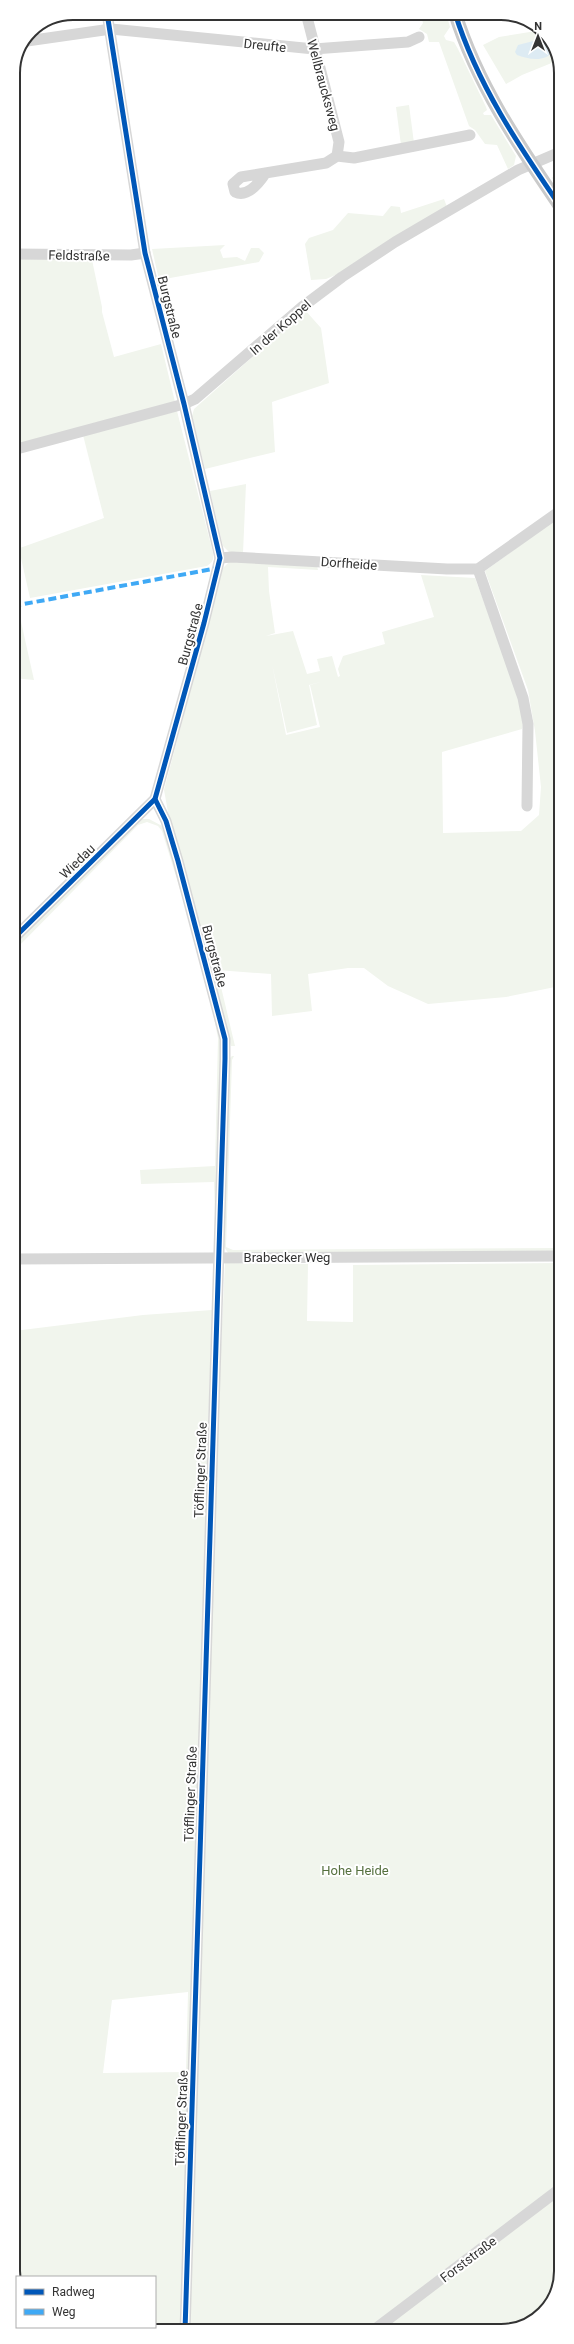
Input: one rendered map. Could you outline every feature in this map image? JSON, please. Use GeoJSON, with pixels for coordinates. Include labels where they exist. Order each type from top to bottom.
{"type":"FeatureCollection","features":[{"type":"Feature","properties":{"kind":"main road"},"geometry":{"type":"LineString","coordinates":[[458,20],[470,54],[494,104],[530,163],[554,197]]}},
{"type":"Feature","properties":{"kind":"street","name":"Burgstraße"},"geometry":{"type":"LineString","coordinates":[[109,20],[145,253],[184,404],[220,558],[156,799],[166,822],[178,862],[225,1039],[218,1258]]}},
{"type":"Feature","properties":{"kind":"street","name":"Wellbraucksweg"},"geometry":{"type":"LineString","coordinates":[[308,20],[339,142],[337,156]]}},
{"type":"Feature","properties":{"kind":"street","name":"Dreufte"},"geometry":{"type":"LineString","coordinates":[[32,40],[111,29],[314,49],[408,42],[419,37]]}},
{"type":"Feature","properties":{"kind":"street"},"geometry":{"type":"LineString","coordinates":[[265,174],[326,163],[337,156],[354,158],[470,136]]}},
{"type":"Feature","properties":{"kind":"street","name":"In der Koppel"},"geometry":{"type":"LineString","coordinates":[[20,448],[184,404],[195,399],[302,307],[342,277],[395,242],[530,163],[554,154]]}},
{"type":"Feature","properties":{"kind":"street","name":"Feldstraße"},"geometry":{"type":"LineString","coordinates":[[20,254],[131,255],[145,253]]}},
{"type":"Feature","properties":{"kind":"street"},"geometry":{"type":"LineString","coordinates":[[527,806],[528,724],[523,698],[478,569],[554,515]]}},
{"type":"Feature","properties":{"kind":"street","name":"Dorfheide"},"geometry":{"type":"LineString","coordinates":[[220,558],[232,557],[448,570],[478,569]]}},
{"type":"Feature","properties":{"kind":"street","name":"Wiedau"},"geometry":{"type":"LineString","coordinates":[[20,932],[156,799]]}},
{"type":"Feature","properties":{"kind":"street","name":"Brabecker Weg"},"geometry":{"type":"LineString","coordinates":[[20,1259],[554,1256]]}},
{"type":"Feature","properties":{"kind":"street","name":"Töfflinger Straße"},"geometry":{"type":"LineString","coordinates":[[185,2324],[218,1258]]}},
{"type":"Feature","properties":{"kind":"street","name":"Forststraße"},"geometry":{"type":"LineString","coordinates":[[382,2324],[554,2193]]}},
{"type":"Feature","properties":{"kind":"green space"},"geometry":{"type":"Polygon","coordinates":[[[422,20],[448,20],[450,27],[444,36],[446,40],[454,42],[458,49],[486,107],[487,110],[483,113],[484,115],[491,115],[516,156],[514,165],[508,169],[497,145],[485,144],[475,130],[469,126],[439,42],[429,42],[427,34],[419,29],[423,23],[422,20]]]}},
{"type":"Feature","properties":{"kind":"green space"},"geometry":{"type":"Polygon","coordinates":[[[534,31],[541,38],[547,47],[553,62],[522,75],[506,84],[483,45],[499,37],[534,31]]]}},
{"type":"Feature","properties":{"kind":"green space"},"geometry":{"type":"Polygon","coordinates":[[[409,105],[414,143],[401,145],[396,107],[409,105]]]}},
{"type":"Feature","properties":{"kind":"green space"},"geometry":{"type":"Polygon","coordinates":[[[444,199],[447,207],[338,274],[326,279],[311,280],[305,244],[309,238],[333,230],[348,213],[383,216],[391,206],[400,207],[401,213],[444,199]]]}},
{"type":"Feature","properties":{"kind":"green space"},"geometry":{"type":"Polygon","coordinates":[[[225,245],[220,250],[223,258],[237,257],[245,261],[251,248],[259,248],[264,253],[259,262],[159,280],[152,249],[225,245]]]}},
{"type":"Feature","properties":{"kind":"green space"},"geometry":{"type":"Polygon","coordinates":[[[20,258],[92,260],[102,312],[114,357],[161,344],[175,402],[20,445],[20,258]]]}},
{"type":"Feature","properties":{"kind":"green space"},"geometry":{"type":"Polygon","coordinates":[[[305,310],[321,328],[329,383],[272,402],[275,452],[205,469],[192,416],[194,409],[305,310]]]}},
{"type":"Feature","properties":{"kind":"green space"},"geometry":{"type":"Polygon","coordinates":[[[177,411],[213,553],[212,562],[207,566],[30,598],[20,556],[20,548],[104,518],[83,435],[177,411]]]}},
{"type":"Feature","properties":{"kind":"green space"},"geometry":{"type":"Polygon","coordinates":[[[246,484],[243,553],[230,553],[223,546],[210,491],[246,484]]]}},
{"type":"Feature","properties":{"kind":"green space"},"geometry":{"type":"Polygon","coordinates":[[[554,520],[554,987],[506,997],[428,1004],[388,986],[364,968],[348,968],[308,974],[312,1011],[272,1016],[271,974],[217,970],[235,1046],[231,1046],[168,812],[164,790],[223,568],[230,561],[317,566],[318,570],[268,567],[269,591],[275,633],[266,636],[293,631],[307,674],[320,671],[317,659],[332,656],[338,677],[340,676],[338,669],[343,656],[385,644],[382,632],[434,617],[421,575],[475,578],[517,690],[523,724],[522,729],[442,752],[443,833],[521,831],[539,815],[541,787],[535,731],[528,690],[485,571],[554,520]],[[272,664],[286,735],[320,727],[310,685],[324,681],[309,685],[317,725],[287,733],[272,664]]]}},
{"type":"Feature","properties":{"kind":"green space"},"geometry":{"type":"Polygon","coordinates":[[[20,617],[34,680],[20,679],[20,617]]]}},
{"type":"Feature","properties":{"kind":"green space"},"geometry":{"type":"Polygon","coordinates":[[[140,819],[149,819],[164,827],[221,1037],[215,1216],[214,1182],[141,1184],[140,1170],[215,1166],[218,1038],[213,1013],[183,899],[162,831],[158,826],[147,822],[138,825],[20,945],[20,936],[140,819]]]}},
{"type":"Feature","properties":{"kind":"green space"},"geometry":{"type":"Polygon","coordinates":[[[234,1056],[232,1060],[226,1247],[233,1250],[554,1248],[554,1253],[229,1254],[224,1247],[229,1059],[234,1056]]]}},
{"type":"Feature","properties":{"kind":"green space","name":"Hohe Heide"},"geometry":{"type":"Polygon","coordinates":[[[225,1263],[308,1264],[307,1321],[353,1322],[353,1265],[554,1263],[554,2271],[550,2291],[541,2306],[527,2317],[518,2321],[501,2324],[156,2324],[156,2276],[20,2276],[20,1330],[143,1315],[212,1310],[208,1430],[217,1430],[225,1263]],[[188,1992],[112,2000],[103,2073],[186,2072],[188,1992]]]}},
{"type":"Feature","properties":{"kind":"shaded area"},"geometry":{"type":"Polygon","coordinates":[[[541,39],[550,54],[541,59],[526,58],[517,55],[515,52],[518,45],[541,39]]]}},
{"type":"Feature","properties":{"kind":"marked path"},"geometry":{"type":"LineString","coordinates":[[20,605],[218,568]]}},
{"type":"Feature","properties":{"kind":"cycle path"},"geometry":{"type":"LineString","coordinates":[[108,20],[145,253],[184,404],[220,558],[204,623],[155,799],[166,821],[178,861],[225,1039],[185,2324]]}},
{"type":"Feature","properties":{"kind":"cycle path"},"geometry":{"type":"LineString","coordinates":[[457,20],[475,65],[500,114],[529,161],[554,197]]}},
{"type":"Feature","properties":{"kind":"cycle path"},"geometry":{"type":"LineString","coordinates":[[20,932],[155,799]]}}]}
